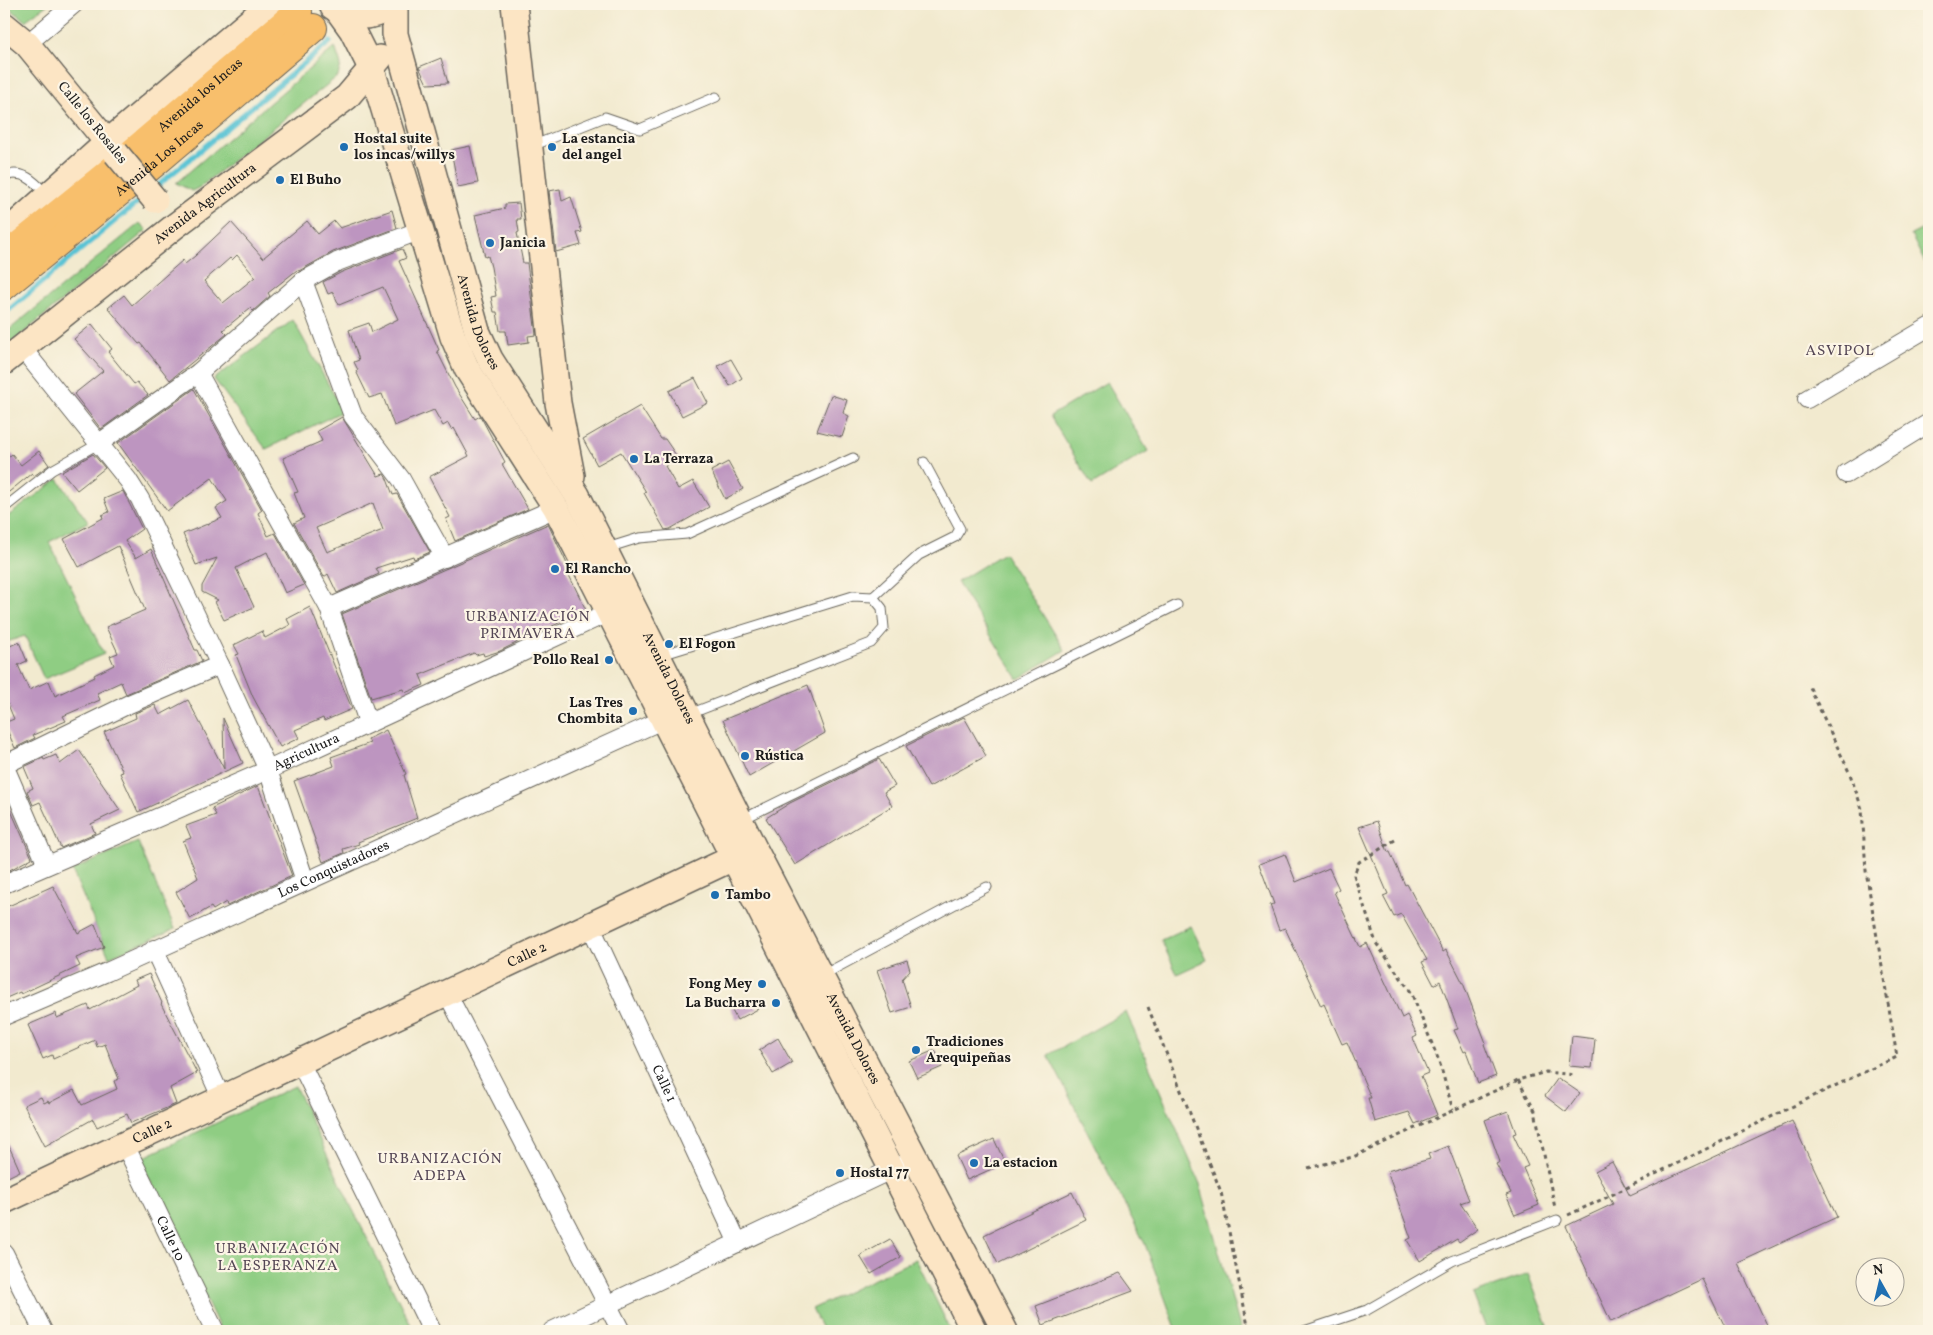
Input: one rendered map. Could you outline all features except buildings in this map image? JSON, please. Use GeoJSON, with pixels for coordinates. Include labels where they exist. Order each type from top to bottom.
{"type":"FeatureCollection","features":[{"type":"Feature","properties":{"kind":"main road","name":"Avenida Los Incas"},"geometry":{"type":"LineString","coordinates":[[4,235],[47,196],[112,147],[270,4]]}},
{"type":"Feature","properties":{"kind":"main road"},"geometry":{"type":"LineString","coordinates":[[334,8],[352,16],[365,16],[377,12],[390,4]]}},
{"type":"Feature","properties":{"kind":"main road","name":"Avenida Dolores"},"geometry":{"type":"LineString","coordinates":[[395,4],[394,34],[477,331],[490,359],[577,495],[740,820],[744,853],[892,1169],[974,1331]]}},
{"type":"Feature","properties":{"kind":"main road"},"geometry":{"type":"LineString","coordinates":[[514,4],[558,403],[567,458],[577,495]]}},
{"type":"Feature","properties":{"kind":"main road","name":"Avenida Dolores"},"geometry":{"type":"LineString","coordinates":[[334,8],[352,30],[372,70],[453,337],[467,369],[556,508],[662,720],[821,976],[1004,1331]]}},
{"type":"Feature","properties":{"kind":"main road","name":"Avenida Los Incas"},"geometry":{"type":"LineString","coordinates":[[4,286],[136,179],[305,20]]}},
{"type":"Feature","properties":{"kind":"main road","name":"Avenida los Incas"},"geometry":{"type":"LineString","coordinates":[[103,178],[305,20]]}},
{"type":"Feature","properties":{"kind":"main road","name":"Calle los Rosales"},"geometry":{"type":"LineString","coordinates":[[4,25],[27,44],[176,226]]}},
{"type":"Feature","properties":{"kind":"main road","name":"Avenida Agricultura"},"geometry":{"type":"LineString","coordinates":[[13,355],[176,226],[347,97],[372,70],[394,34]]}},
{"type":"Feature","properties":{"kind":"main road"},"geometry":{"type":"LineString","coordinates":[[347,97],[366,99],[383,105]]}},
{"type":"Feature","properties":{"kind":"main road","name":"Avenida Los Incas"},"geometry":{"type":"LineString","coordinates":[[4,258],[103,178]]}},
{"type":"Feature","properties":{"kind":"main road","name":"Calle 2"},"geometry":{"type":"LineString","coordinates":[[4,1201],[125,1145],[221,1097],[300,1062],[744,853]]}},
{"type":"Feature","properties":{"kind":"street"},"geometry":{"type":"LineString","coordinates":[[27,44],[74,4]]}},
{"type":"Feature","properties":{"kind":"street"},"geometry":{"type":"LineString","coordinates":[[98,444],[198,373],[303,281],[337,262],[421,230]]}},
{"type":"Feature","properties":{"kind":"street"},"geometry":{"type":"LineString","coordinates":[[303,281],[353,416],[401,479],[445,558]]}},
{"type":"Feature","properties":{"kind":"street"},"geometry":{"type":"LineString","coordinates":[[1807,399],[1929,327]]}},
{"type":"Feature","properties":{"kind":"street"},"geometry":{"type":"LineString","coordinates":[[13,355],[98,444],[128,480],[140,499],[220,664],[268,770],[305,881]]}},
{"type":"Feature","properties":{"kind":"street"},"geometry":{"type":"LineString","coordinates":[[198,373],[329,608],[368,722]]}},
{"type":"Feature","properties":{"kind":"street"},"geometry":{"type":"LineString","coordinates":[[1846,474],[1929,423]]}},
{"type":"Feature","properties":{"kind":"street"},"geometry":{"type":"LineString","coordinates":[[329,608],[556,508]]}},
{"type":"Feature","properties":{"kind":"street","name":"Agricultura"},"geometry":{"type":"LineString","coordinates":[[4,884],[268,770],[607,612]]}},
{"type":"Feature","properties":{"kind":"street"},"geometry":{"type":"LineString","coordinates":[[46,865],[4,765],[130,704],[220,664]]}},
{"type":"Feature","properties":{"kind":"street","name":"Los Conquistadores"},"geometry":{"type":"LineString","coordinates":[[4,1016],[662,720]]}},
{"type":"Feature","properties":{"kind":"street","name":"Calle 1"},"geometry":{"type":"LineString","coordinates":[[590,925],[738,1244]]}},
{"type":"Feature","properties":{"kind":"street"},"geometry":{"type":"LineString","coordinates":[[154,949],[221,1097]]}},
{"type":"Feature","properties":{"kind":"street"},"geometry":{"type":"LineString","coordinates":[[447,993],[621,1331]]}},
{"type":"Feature","properties":{"kind":"street"},"geometry":{"type":"LineString","coordinates":[[300,1062],[432,1331]]}},
{"type":"Feature","properties":{"kind":"street","name":"Calle 10"},"geometry":{"type":"LineString","coordinates":[[125,1145],[215,1331]]}},
{"type":"Feature","properties":{"kind":"street"},"geometry":{"type":"LineString","coordinates":[[552,1331],[915,1158]]}},
{"type":"Feature","properties":{"kind":"street"},"geometry":{"type":"LineString","coordinates":[[4,1253],[42,1331]]}},
{"type":"Feature","properties":{"kind":"lane"},"geometry":{"type":"LineString","coordinates":[[529,147],[605,117],[640,129],[716,97]]}},
{"type":"Feature","properties":{"kind":"lane"},"geometry":{"type":"LineString","coordinates":[[4,173],[26,175],[47,196]]}},
{"type":"Feature","properties":{"kind":"lane"},"geometry":{"type":"LineString","coordinates":[[4,508],[52,470],[98,444]]}},
{"type":"Feature","properties":{"kind":"lane"},"geometry":{"type":"LineString","coordinates":[[604,549],[639,538],[687,534],[853,458]]}},
{"type":"Feature","properties":{"kind":"lane"},"geometry":{"type":"LineString","coordinates":[[658,656],[853,596],[873,597],[919,556],[955,537],[960,529],[924,462]]}},
{"type":"Feature","properties":{"kind":"lane"},"geometry":{"type":"LineString","coordinates":[[687,715],[871,643],[884,628],[882,608],[873,597]]}},
{"type":"Feature","properties":{"kind":"lane"},"geometry":{"type":"LineString","coordinates":[[740,820],[1177,605]]}},
{"type":"Feature","properties":{"kind":"lane"},"geometry":{"type":"LineString","coordinates":[[821,976],[986,887]]}},
{"type":"Feature","properties":{"kind":"lane"},"geometry":{"type":"LineString","coordinates":[[1304,1331],[1367,1310],[1452,1262],[1557,1220]]}},
{"type":"Feature","properties":{"kind":"path"},"geometry":{"type":"LineString","coordinates":[[1518,1080],[1535,1111],[1557,1220],[1645,1180],[1829,1088],[1897,1057],[1866,871],[1862,809],[1850,774],[1809,686]]}},
{"type":"Feature","properties":{"kind":"path"},"geometry":{"type":"LineString","coordinates":[[1395,840],[1358,862],[1354,875],[1376,943],[1411,992],[1439,1061],[1453,1110]]}},
{"type":"Feature","properties":{"kind":"path"},"geometry":{"type":"LineString","coordinates":[[1148,1007],[1221,1192],[1250,1331]]}},
{"type":"Feature","properties":{"kind":"path"},"geometry":{"type":"LineString","coordinates":[[1308,1168],[1353,1157],[1518,1080],[1546,1072],[1576,1075]]}},
{"type":"Feature","properties":{"kind":"green space"},"geometry":{"type":"Polygon","coordinates":[[[5,4],[48,4],[25,21],[5,4]]]}},
{"type":"Feature","properties":{"kind":"green space"},"geometry":{"type":"Polygon","coordinates":[[[335,47],[341,65],[338,76],[200,187],[192,191],[176,183],[335,47]]]}},
{"type":"Feature","properties":{"kind":"green space"},"geometry":{"type":"Polygon","coordinates":[[[140,223],[147,230],[4,349],[4,334],[140,223]]]}},
{"type":"Feature","properties":{"kind":"green space"},"geometry":{"type":"Polygon","coordinates":[[[1929,226],[1929,271],[1911,235],[1929,226]]]}},
{"type":"Feature","properties":{"kind":"green space"},"geometry":{"type":"Polygon","coordinates":[[[293,320],[343,411],[266,449],[214,379],[293,320]]]}},
{"type":"Feature","properties":{"kind":"green space"},"geometry":{"type":"Polygon","coordinates":[[[1107,382],[1148,451],[1092,485],[1050,416],[1107,382]]]}},
{"type":"Feature","properties":{"kind":"green space"},"geometry":{"type":"Polygon","coordinates":[[[58,479],[88,522],[49,542],[104,654],[44,679],[25,636],[4,643],[4,519],[58,479]]]}},
{"type":"Feature","properties":{"kind":"green space"},"geometry":{"type":"Polygon","coordinates":[[[1004,553],[1065,650],[1018,679],[957,582],[1004,553]]]}},
{"type":"Feature","properties":{"kind":"green space"},"geometry":{"type":"Polygon","coordinates":[[[138,842],[175,929],[109,957],[72,870],[138,842]]]}},
{"type":"Feature","properties":{"kind":"green space"},"geometry":{"type":"Polygon","coordinates":[[[1191,926],[1207,960],[1177,974],[1161,940],[1191,926]]]}},
{"type":"Feature","properties":{"kind":"green space"},"geometry":{"type":"Polygon","coordinates":[[[1126,1012],[1200,1184],[1241,1331],[1177,1331],[1145,1244],[1048,1055],[1126,1012]]]}},
{"type":"Feature","properties":{"kind":"green space"},"geometry":{"type":"Polygon","coordinates":[[[295,1086],[351,1206],[414,1331],[221,1331],[140,1159],[295,1086]]]}},
{"type":"Feature","properties":{"kind":"green space"},"geometry":{"type":"Polygon","coordinates":[[[916,1259],[951,1331],[823,1331],[812,1309],[916,1259]]]}},
{"type":"Feature","properties":{"kind":"green space"},"geometry":{"type":"Polygon","coordinates":[[[1528,1274],[1550,1331],[1487,1331],[1473,1294],[1528,1274]]]}},
{"type":"Feature","properties":{"kind":"waterway"},"geometry":{"type":"LineString","coordinates":[[155,188],[330,42]]}},
{"type":"Feature","properties":{"kind":"waterway"},"geometry":{"type":"LineString","coordinates":[[4,314],[145,196]]}},
{"type":"Feature","properties":{"kind":"place","name":"Hostal suite los incas/willys"},"geometry":{"type":"Point","coordinates":[344,147]}},
{"type":"Feature","properties":{"kind":"place","name":"La estancia del angel"},"geometry":{"type":"Point","coordinates":[552,147]}},
{"type":"Feature","properties":{"kind":"place","name":"El Buho"},"geometry":{"type":"Point","coordinates":[280,180]}},
{"type":"Feature","properties":{"kind":"place","name":"Janicia"},"geometry":{"type":"Point","coordinates":[490,243]}},
{"type":"Feature","properties":{"kind":"place","name":"La Terraza"},"geometry":{"type":"Point","coordinates":[634,459]}},
{"type":"Feature","properties":{"kind":"place","name":"El Rancho"},"geometry":{"type":"Point","coordinates":[555,569]}},
{"type":"Feature","properties":{"kind":"place","name":"El Fogon"},"geometry":{"type":"Point","coordinates":[669,644]}},
{"type":"Feature","properties":{"kind":"place","name":"Pollo Real"},"geometry":{"type":"Point","coordinates":[609,660]}},
{"type":"Feature","properties":{"kind":"place","name":"Las Tres Chombita"},"geometry":{"type":"Point","coordinates":[633,711]}},
{"type":"Feature","properties":{"kind":"place","name":"Rústica"},"geometry":{"type":"Point","coordinates":[745,756]}},
{"type":"Feature","properties":{"kind":"place","name":"Tambo"},"geometry":{"type":"Point","coordinates":[715,895]}},
{"type":"Feature","properties":{"kind":"place","name":"Fong Mey"},"geometry":{"type":"Point","coordinates":[762,984]}},
{"type":"Feature","properties":{"kind":"place","name":"La Bucharra"},"geometry":{"type":"Point","coordinates":[776,1003]}},
{"type":"Feature","properties":{"kind":"place","name":"Tradiciones Arequipeñas"},"geometry":{"type":"Point","coordinates":[916,1050]}},
{"type":"Feature","properties":{"kind":"place","name":"La estacion"},"geometry":{"type":"Point","coordinates":[974,1163]}},
{"type":"Feature","properties":{"kind":"place","name":"Hostal 77"},"geometry":{"type":"Point","coordinates":[840,1173]}},
{"type":"Feature","properties":{"kind":"district","name":"ASVIPOL"},"geometry":{"type":"Point","coordinates":[1840,351]}},
{"type":"Feature","properties":{"kind":"district","name":"URBANIZACIÓN PRIMAVERA"},"geometry":{"type":"Point","coordinates":[528,626]}},
{"type":"Feature","properties":{"kind":"district","name":"URBANIZACIÓN ADEPA"},"geometry":{"type":"Point","coordinates":[440,1168]}},
{"type":"Feature","properties":{"kind":"district","name":"URBANIZACIÓN LA ESPERANZA"},"geometry":{"type":"Point","coordinates":[278,1258]}}]}
